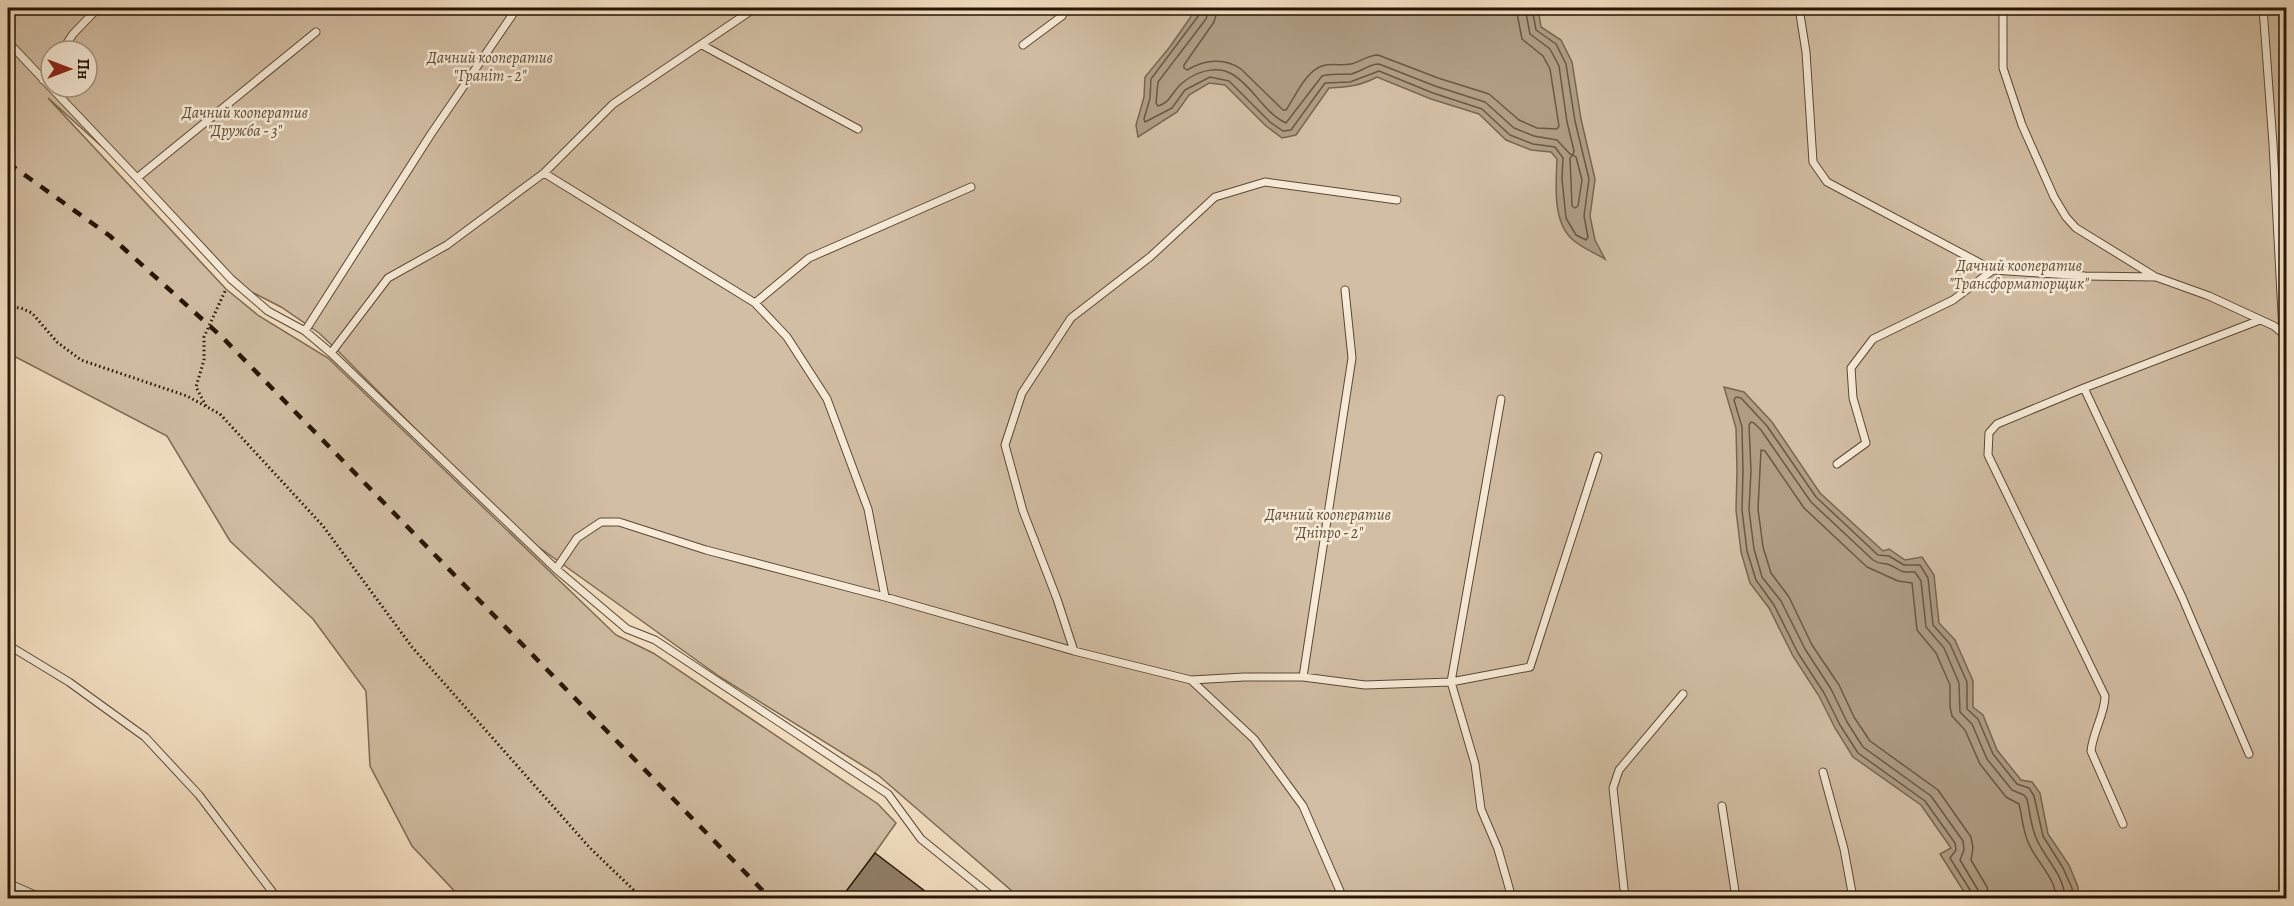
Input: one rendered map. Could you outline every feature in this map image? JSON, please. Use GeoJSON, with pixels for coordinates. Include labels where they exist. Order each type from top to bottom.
{"type":"FeatureCollection","features":[{"type":"Feature","properties":{"kind":"lane"},"geometry":{"type":"LineString","coordinates":[[70,39],[98,8]]}},
{"type":"Feature","properties":{"kind":"lane"},"geometry":{"type":"LineString","coordinates":[[305,331],[431,134],[517,8]]}},
{"type":"Feature","properties":{"kind":"lane"},"geometry":{"type":"LineString","coordinates":[[331,353],[388,278],[447,245],[544,173],[613,104],[755,8]]}},
{"type":"Feature","properties":{"kind":"lane"},"geometry":{"type":"LineString","coordinates":[[1023,45],[1062,16],[1066,8]]}},
{"type":"Feature","properties":{"kind":"lane"},"geometry":{"type":"LineString","coordinates":[[1799,8],[1806,52],[1813,162],[1827,182],[1993,270],[2156,278]]}},
{"type":"Feature","properties":{"kind":"lane"},"geometry":{"type":"LineString","coordinates":[[2003,8],[2003,68],[2022,125],[2054,197],[2066,217],[2076,228],[2156,278],[2209,296],[2285,334]]}},
{"type":"Feature","properties":{"kind":"lane"},"geometry":{"type":"LineString","coordinates":[[2263,8],[2285,334]]}},
{"type":"Feature","properties":{"kind":"lane"},"geometry":{"type":"LineString","coordinates":[[137,178],[316,32]]}},
{"type":"Feature","properties":{"kind":"lane"},"geometry":{"type":"LineString","coordinates":[[8,42],[39,76]]}},
{"type":"Feature","properties":{"kind":"lane"},"geometry":{"type":"LineString","coordinates":[[702,45],[858,129]]}},
{"type":"Feature","properties":{"kind":"lane"},"geometry":{"type":"LineString","coordinates":[[61,99],[231,279],[268,311],[305,331],[331,353],[556,569],[627,629],[655,640],[888,794],[921,839],[994,898]]}},
{"type":"Feature","properties":{"kind":"lane"},"geometry":{"type":"LineString","coordinates":[[544,173],[755,303],[787,337],[827,399],[868,508],[885,597]]}},
{"type":"Feature","properties":{"kind":"lane"},"geometry":{"type":"LineString","coordinates":[[1074,651],[1058,599],[1023,511],[1005,446],[1022,393],[1071,318],[1150,257],[1215,197],[1265,182],[1398,200]]}},
{"type":"Feature","properties":{"kind":"lane"},"geometry":{"type":"LineString","coordinates":[[755,303],[809,258],[971,187]]}},
{"type":"Feature","properties":{"kind":"lane"},"geometry":{"type":"LineString","coordinates":[[1837,464],[1866,443],[1853,398],[1851,368],[1873,339],[1953,300],[1993,270]]}},
{"type":"Feature","properties":{"kind":"lane"},"geometry":{"type":"LineString","coordinates":[[1304,676],[1352,358],[1345,290]]}},
{"type":"Feature","properties":{"kind":"lane"},"geometry":{"type":"LineString","coordinates":[[2123,824],[2091,751],[2092,738],[2105,707],[2105,696],[1988,455],[1989,433],[1997,424],[2260,320]]}},
{"type":"Feature","properties":{"kind":"lane"},"geometry":{"type":"LineString","coordinates":[[2084,388],[2182,597],[2249,754]]}},
{"type":"Feature","properties":{"kind":"lane"},"geometry":{"type":"LineString","coordinates":[[1501,399],[1451,682],[1475,764],[1481,809],[1501,858],[1512,898]]}},
{"type":"Feature","properties":{"kind":"lane"},"geometry":{"type":"LineString","coordinates":[[556,569],[577,538],[601,522],[619,522],[706,550],[885,597],[1074,651],[1191,680],[1244,676],[1304,676],[1365,685],[1451,682],[1530,667],[1598,456]]}},
{"type":"Feature","properties":{"kind":"lane"},"geometry":{"type":"LineString","coordinates":[[8,645],[69,682],[145,737],[199,795],[277,898]]}},
{"type":"Feature","properties":{"kind":"lane"},"geometry":{"type":"LineString","coordinates":[[1191,680],[1254,739],[1304,806],[1343,898]]}},
{"type":"Feature","properties":{"kind":"lane"},"geometry":{"type":"LineString","coordinates":[[1625,898],[1613,788],[1619,770],[1683,694]]}},
{"type":"Feature","properties":{"kind":"lane"},"geometry":{"type":"LineString","coordinates":[[1822,772],[1844,849],[1853,898]]}},
{"type":"Feature","properties":{"kind":"lane"},"geometry":{"type":"LineString","coordinates":[[1722,806],[1736,898]]}},
{"type":"Feature","properties":{"kind":"lane"},"geometry":{"type":"LineString","coordinates":[[8,883],[42,898]]}},
{"type":"Feature","properties":{"kind":"path"},"geometry":{"type":"LineString","coordinates":[[207,407],[196,387],[204,360],[204,337],[231,279]]}},
{"type":"Feature","properties":{"kind":"path"},"geometry":{"type":"LineString","coordinates":[[8,307],[21,308],[32,313],[57,342],[81,360],[187,396],[220,414],[323,526],[412,646],[590,848],[642,898]]}},
{"type":"Feature","properties":{"kind":"green space"},"geometry":{"type":"Polygon","coordinates":[[[8,8],[2286,8],[2286,898],[1020,898],[878,775],[720,677],[519,533],[319,333],[281,307],[234,283],[140,181],[49,99],[99,99],[99,39],[39,39],[39,99],[49,99],[226,289],[259,316],[328,358],[616,635],[653,653],[878,804],[896,823],[843,898],[461,898],[412,846],[370,766],[366,691],[313,619],[230,541],[167,436],[8,353],[8,8]]]}},
{"type":"Feature","properties":{"kind":"water"},"geometry":{"type":"Polygon","coordinates":[[[1197,8],[1538,8],[1541,27],[1561,40],[1572,62],[1581,119],[1595,179],[1590,216],[1595,240],[1605,259],[1584,248],[1566,232],[1558,213],[1557,159],[1551,152],[1531,150],[1506,140],[1479,114],[1431,99],[1377,77],[1354,86],[1329,88],[1296,135],[1282,138],[1266,126],[1225,85],[1209,83],[1189,95],[1177,112],[1138,137],[1136,125],[1144,97],[1145,77],[1197,8]]]}},
{"type":"Feature","properties":{"kind":"water"},"geometry":{"type":"Polygon","coordinates":[[[1724,387],[1744,392],[1772,422],[1820,493],[1883,551],[1889,549],[1905,560],[1922,557],[1934,575],[1939,623],[1955,640],[1973,681],[1973,707],[1983,715],[1997,750],[2021,780],[2032,782],[2040,793],[2048,834],[2069,865],[2078,887],[2078,898],[1968,898],[1940,854],[1951,848],[1921,805],[1853,757],[1819,696],[1793,656],[1769,608],[1750,583],[1741,552],[1736,510],[1736,428],[1724,387]]]}},
{"type":"Feature","properties":{"kind":"building"},"geometry":{"type":"Polygon","coordinates":[[[875,853],[934,898],[841,898],[875,853]]]}},
{"type":"Feature","properties":{"kind":"railway"},"geometry":{"type":"LineString","coordinates":[[8,163],[110,236],[223,338],[770,898]]}},
{"type":"Feature","properties":{"kind":"park label","name":"Дачний кооператив \"Граніт - 2\""},"geometry":{"type":"Point","coordinates":[490,66]}},
{"type":"Feature","properties":{"kind":"park label","name":"Дачний кооператив \"Дружба - 3\""},"geometry":{"type":"Point","coordinates":[245,121]}},
{"type":"Feature","properties":{"kind":"park label","name":"Дачний кооператив \"Трансформаторщик\""},"geometry":{"type":"Point","coordinates":[2019,274]}},
{"type":"Feature","properties":{"kind":"park label","name":"Дачний кооператив \"Дніпро - 2\""},"geometry":{"type":"Point","coordinates":[1328,523]}}]}
